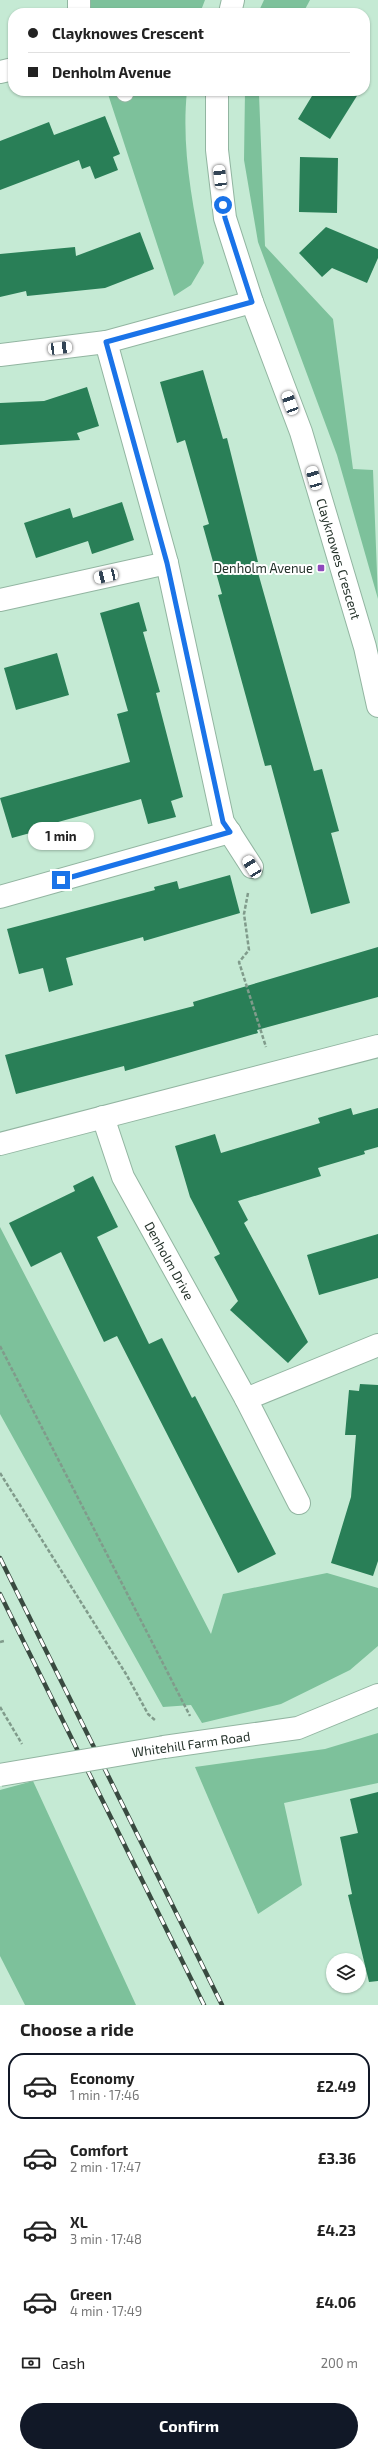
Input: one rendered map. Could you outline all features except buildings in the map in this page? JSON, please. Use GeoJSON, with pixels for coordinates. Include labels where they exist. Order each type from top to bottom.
{"type":"FeatureCollection","features":[{"type":"Feature","properties":{"kind":"street","name":"Clayknowes Crescent"},"geometry":{"type":"LineString","coordinates":[[218,96],[217,150],[225,218],[252,302],[301,432],[365,647],[378,706]]}},
{"type":"Feature","properties":{"kind":"street"},"geometry":{"type":"LineString","coordinates":[[0,355],[106,342],[252,302]]}},
{"type":"Feature","properties":{"kind":"street"},"geometry":{"type":"LineString","coordinates":[[106,342],[167,563],[223,822],[252,867]]}},
{"type":"Feature","properties":{"kind":"street"},"geometry":{"type":"LineString","coordinates":[[0,600],[167,563]]}},
{"type":"Feature","properties":{"kind":"street"},"geometry":{"type":"LineString","coordinates":[[0,897],[230,832]]}},
{"type":"Feature","properties":{"kind":"street"},"geometry":{"type":"LineString","coordinates":[[0,1144],[378,1046]]}},
{"type":"Feature","properties":{"kind":"street","name":"Denholm Drive"},"geometry":{"type":"LineString","coordinates":[[103,1117],[123,1177],[246,1399],[299,1503]]}},
{"type":"Feature","properties":{"kind":"street"},"geometry":{"type":"LineString","coordinates":[[246,1399],[378,1346]]}},
{"type":"Feature","properties":{"kind":"street","name":"Whitehill Farm Road"},"geometry":{"type":"LineString","coordinates":[[0,1775],[164,1747],[298,1728],[378,1695]]}},
{"type":"Feature","properties":{"kind":"path"},"geometry":{"type":"LineString","coordinates":[[252,867],[244,914],[249,950],[239,962],[274,1072]]}},
{"type":"Feature","properties":{"kind":"path"},"geometry":{"type":"LineString","coordinates":[[0,1346],[194,1723],[199,1743]]}},
{"type":"Feature","properties":{"kind":"path"},"geometry":{"type":"LineString","coordinates":[[0,1473],[126,1674],[148,1714],[159,1725]]}},
{"type":"Feature","properties":{"kind":"path"},"geometry":{"type":"LineString","coordinates":[[0,1642],[4,1640]]}},
{"type":"Feature","properties":{"kind":"path"},"geometry":{"type":"LineString","coordinates":[[0,1706],[35,1768]]}},
{"type":"Feature","properties":{"kind":"green space"},"geometry":{"type":"Polygon","coordinates":[[[85,0],[205,0],[202,8],[86,8],[85,0]]]}},
{"type":"Feature","properties":{"kind":"green space"},"geometry":{"type":"Polygon","coordinates":[[[264,0],[310,0],[306,8],[260,8],[264,0]]]}},
{"type":"Feature","properties":{"kind":"green space"},"geometry":{"type":"Polygon","coordinates":[[[109,96],[187,96],[186,134],[189,177],[204,263],[191,285],[174,296],[109,96]]]}},
{"type":"Feature","properties":{"kind":"green space"},"geometry":{"type":"Polygon","coordinates":[[[245,96],[259,96],[265,246],[333,319],[353,469],[373,470],[378,599],[337,455],[258,242],[244,160],[245,96]]]}},
{"type":"Feature","properties":{"kind":"green space"},"geometry":{"type":"Polygon","coordinates":[[[0,1227],[211,1634],[223,1594],[327,1573],[378,1588],[378,1646],[350,1670],[281,1704],[202,1723],[191,1705],[163,1707],[0,1414],[0,1227]]]}},
{"type":"Feature","properties":{"kind":"green space"},"geometry":{"type":"Polygon","coordinates":[[[378,1733],[378,1783],[284,1803],[302,1885],[258,1914],[195,1767],[325,1749],[378,1733]]]}},
{"type":"Feature","properties":{"kind":"green space"},"geometry":{"type":"Polygon","coordinates":[[[33,1781],[136,2005],[25,2005],[0,1956],[0,1790],[33,1781]]]}},
{"type":"Feature","properties":{"kind":"railway"},"geometry":{"type":"LineString","coordinates":[[0,1558],[222,2005]]}},
{"type":"Feature","properties":{"kind":"railway"},"geometry":{"type":"LineString","coordinates":[[0,1594],[204,2005]]}},
{"type":"Feature","properties":{"kind":"place","name":"Denholm Avenue"},"geometry":{"type":"Point","coordinates":[321,568]}},
{"type":"Feature","properties":{"kind":"route"},"geometry":{"type":"LineString","coordinates":[[61,880],[230,832],[223,822],[167,563],[106,342],[252,302],[225,218],[223,205]]}}]}
